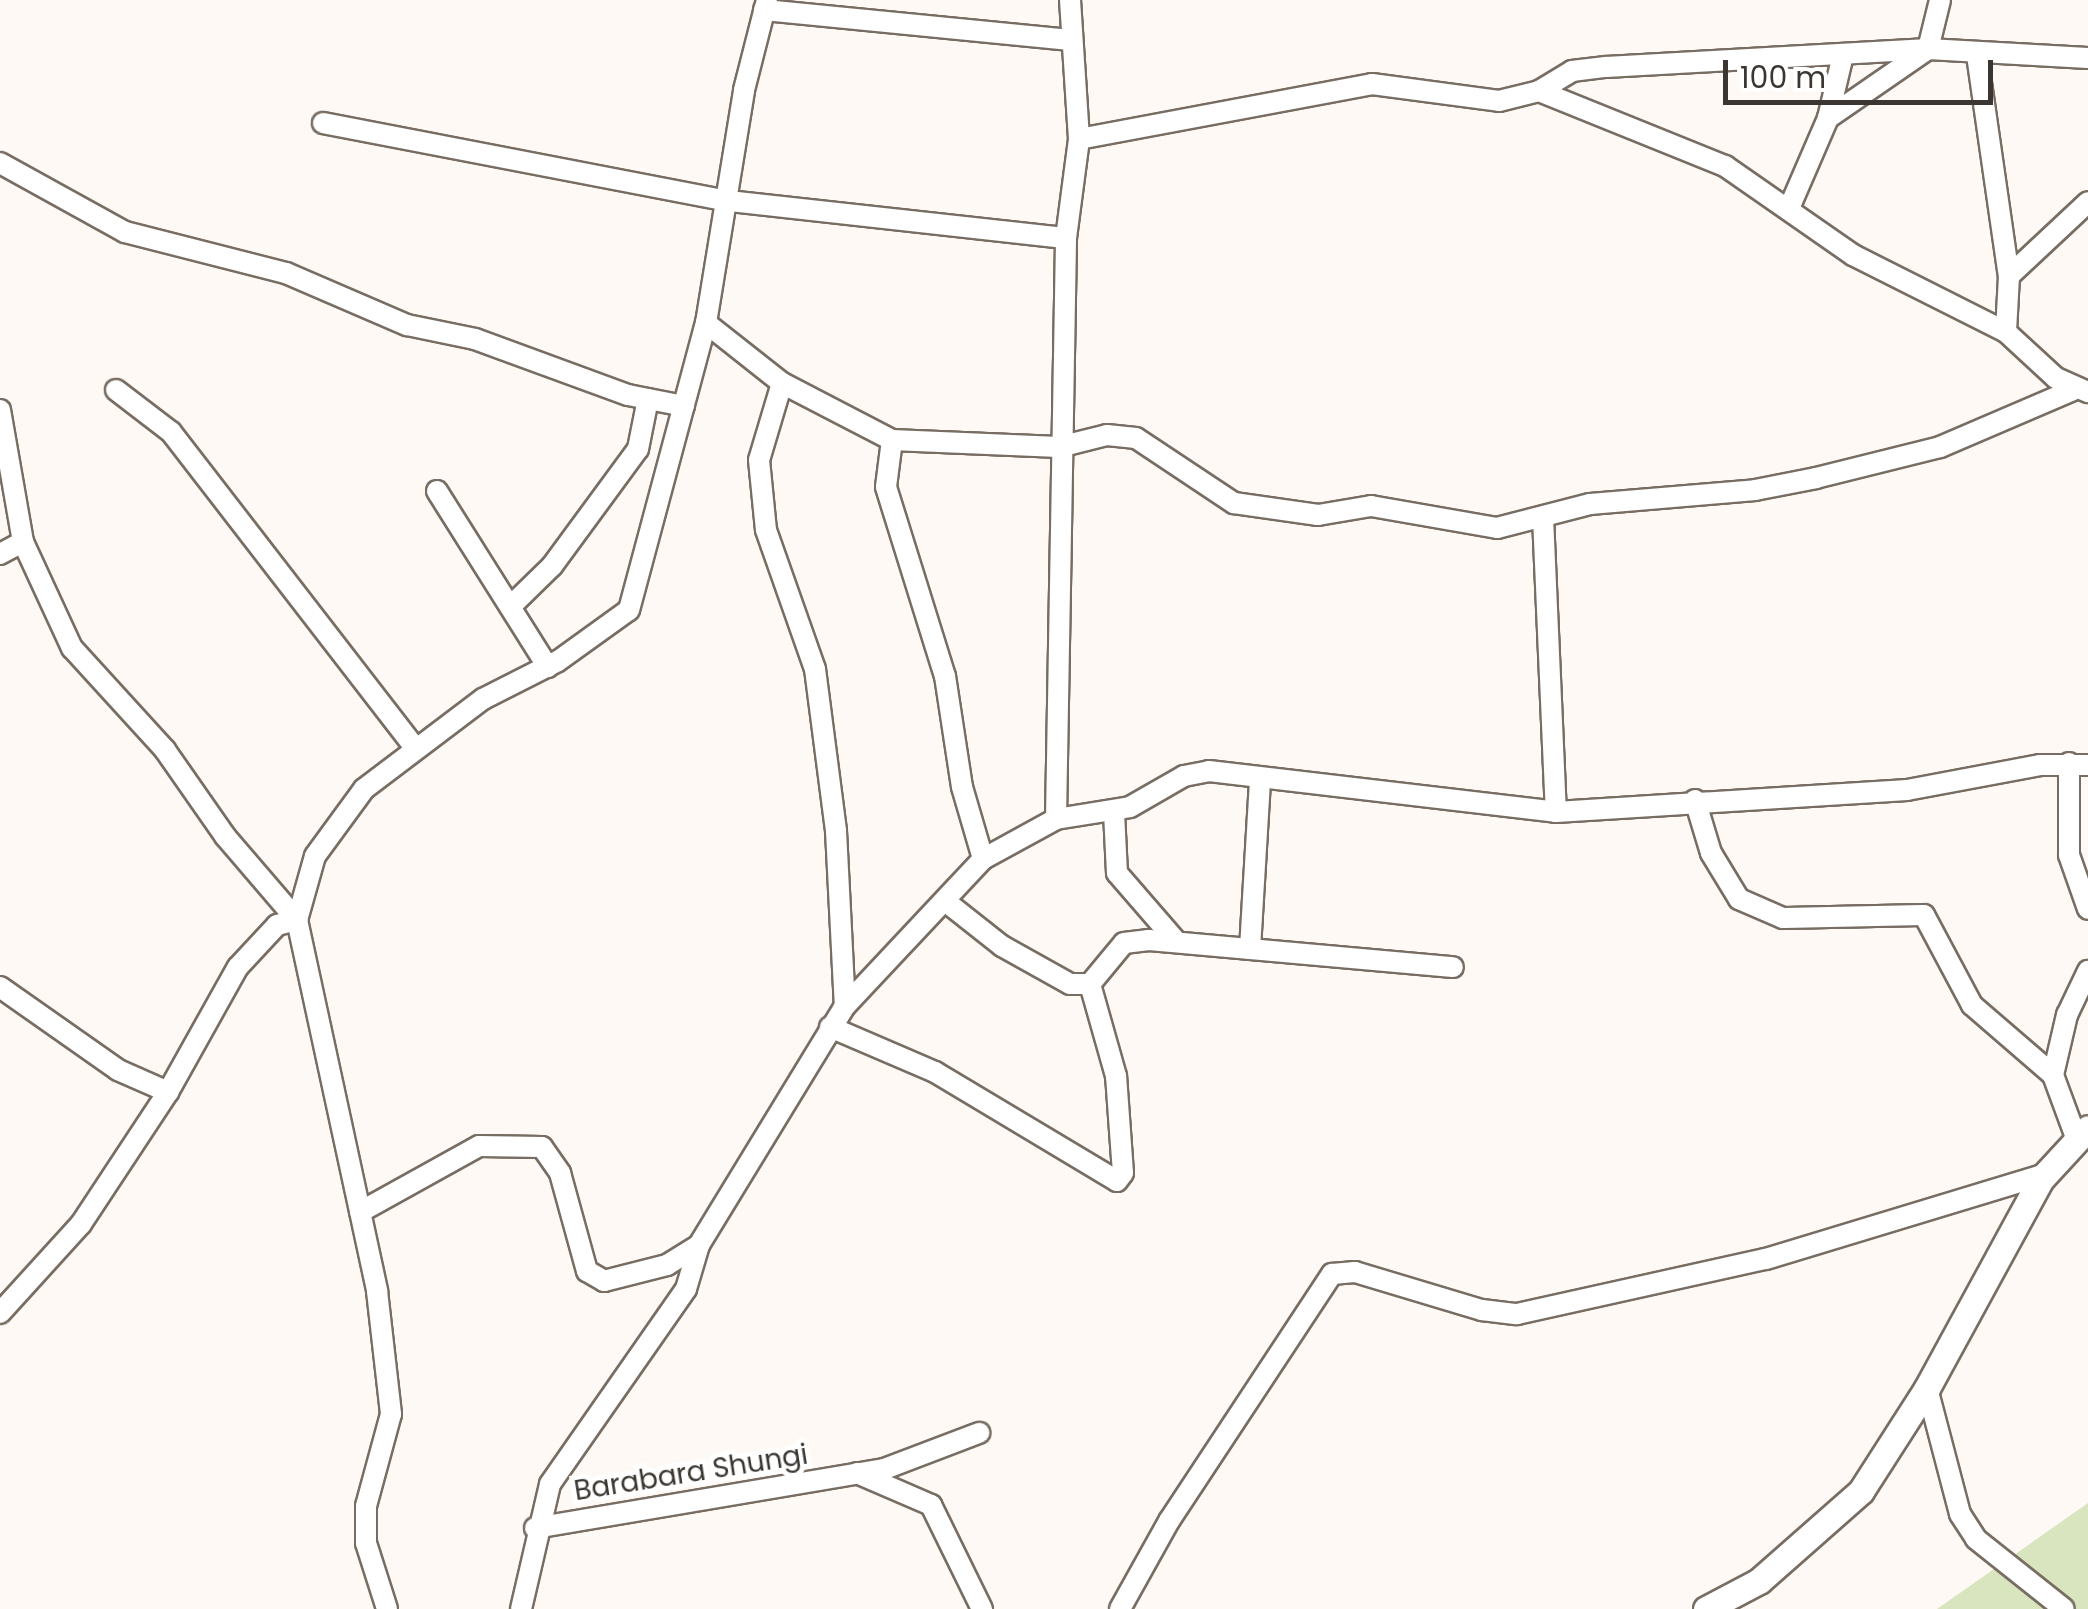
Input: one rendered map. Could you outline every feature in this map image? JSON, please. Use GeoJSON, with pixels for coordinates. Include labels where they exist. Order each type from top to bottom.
{"type":"FeatureCollection","features":[{"type":"Feature","properties":{"kind":"street"},"geometry":{"type":"LineString","coordinates":[[1056,819],[1059,447],[1066,238],[1079,139],[1070,0]]}},
{"type":"Feature","properties":{"kind":"street"},"geometry":{"type":"LineString","coordinates":[[1828,118],[1928,49],[1940,0]]}},
{"type":"Feature","properties":{"kind":"street"},"geometry":{"type":"LineString","coordinates":[[387,1609],[366,1543],[366,1506],[392,1414],[360,1212],[297,920],[315,856],[334,824],[415,748],[484,699],[548,666],[629,610],[706,323],[729,201],[744,90],[766,5],[1071,40]]}},
{"type":"Feature","properties":{"kind":"street"},"geometry":{"type":"LineString","coordinates":[[1079,139],[1372,84],[1498,101],[1539,91],[1586,68],[1928,49],[1977,56],[2088,58]]}},
{"type":"Feature","properties":{"kind":"street"},"geometry":{"type":"LineString","coordinates":[[1790,206],[1828,118],[1843,55]]}},
{"type":"Feature","properties":{"kind":"street"},"geometry":{"type":"LineString","coordinates":[[1977,56],[2009,276],[2006,332]]}},
{"type":"Feature","properties":{"kind":"street"},"geometry":{"type":"LineString","coordinates":[[706,323],[782,383],[892,440],[1059,447],[1107,435],[1136,438],[1166,453],[1213,496],[1261,509],[1318,515],[1371,506],[1497,528],[1590,504],[1755,490],[1816,478],[1940,447],[2080,390],[2006,332],[1902,285],[1790,206],[1725,166],[1539,91]]}},
{"type":"Feature","properties":{"kind":"street"},"geometry":{"type":"LineString","coordinates":[[323,123],[729,201],[1066,238]]}},
{"type":"Feature","properties":{"kind":"street"},"geometry":{"type":"LineString","coordinates":[[0,162],[125,232],[286,273],[407,325],[475,339],[648,399],[684,406]]}},
{"type":"Feature","properties":{"kind":"street"},"geometry":{"type":"LineString","coordinates":[[2009,276],[2088,202]]}},
{"type":"Feature","properties":{"kind":"street"},"geometry":{"type":"LineString","coordinates":[[782,383],[759,460],[762,495],[766,530],[796,606],[821,706],[836,830],[845,1006]]}},
{"type":"Feature","properties":{"kind":"street"},"geometry":{"type":"LineString","coordinates":[[116,390],[171,432],[415,748]]}},
{"type":"Feature","properties":{"kind":"street"},"geometry":{"type":"LineString","coordinates":[[512,605],[552,566],[638,449],[648,399]]}},
{"type":"Feature","properties":{"kind":"street"},"geometry":{"type":"LineString","coordinates":[[0,410],[24,542],[72,648],[165,750],[225,836],[297,920]]}},
{"type":"Feature","properties":{"kind":"street"},"geometry":{"type":"LineString","coordinates":[[892,440],[886,488],[935,638],[962,786],[983,858]]}},
{"type":"Feature","properties":{"kind":"street"},"geometry":{"type":"LineString","coordinates":[[437,491],[548,666]]}},
{"type":"Feature","properties":{"kind":"street"},"geometry":{"type":"LineString","coordinates":[[1543,517],[1556,812]]}},
{"type":"Feature","properties":{"kind":"street"},"geometry":{"type":"LineString","coordinates":[[0,554],[24,542]]}},
{"type":"Feature","properties":{"kind":"street"},"geometry":{"type":"LineString","coordinates":[[521,1609],[534,1528],[550,1484],[686,1289],[699,1246],[830,1027],[983,858],[1056,819],[1114,812],[1184,776],[1210,771],[1556,812],[1695,800],[1907,790],[2078,764],[2069,855],[2088,908]]}},
{"type":"Feature","properties":{"kind":"street"},"geometry":{"type":"LineString","coordinates":[[1250,950],[1260,778]]}},
{"type":"Feature","properties":{"kind":"street"},"geometry":{"type":"LineString","coordinates":[[1695,800],[1711,854],[1739,899],[1783,918],[1924,915],[1972,1005],[2052,1075],[2083,1134],[2043,1175],[1927,1388],[1861,1492],[1759,1581],[1706,1609]]}},
{"type":"Feature","properties":{"kind":"street"},"geometry":{"type":"LineString","coordinates":[[1114,812],[1116,873],[1176,941]]}},
{"type":"Feature","properties":{"kind":"street"},"geometry":{"type":"LineString","coordinates":[[945,900],[1054,978],[1090,984]]}},
{"type":"Feature","properties":{"kind":"street"},"geometry":{"type":"LineString","coordinates":[[0,1313],[81,1224],[168,1092],[238,967],[277,925],[297,920]]}},
{"type":"Feature","properties":{"kind":"street"},"geometry":{"type":"LineString","coordinates":[[1090,984],[1124,943],[1176,941],[1453,967]]}},
{"type":"Feature","properties":{"kind":"street"},"geometry":{"type":"LineString","coordinates":[[2052,1075],[2067,1014],[2088,972]]}},
{"type":"Feature","properties":{"kind":"street"},"geometry":{"type":"LineString","coordinates":[[830,1027],[936,1072],[1117,1181],[1123,1173],[1116,1076],[1090,984]]}},
{"type":"Feature","properties":{"kind":"street"},"geometry":{"type":"LineString","coordinates":[[0,987],[118,1070],[168,1092]]}},
{"type":"Feature","properties":{"kind":"street"},"geometry":{"type":"LineString","coordinates":[[360,1212],[479,1146],[513,1143],[542,1146],[552,1156],[582,1260],[595,1279],[617,1280],[667,1265],[699,1246]]}},
{"type":"Feature","properties":{"kind":"street"},"geometry":{"type":"LineString","coordinates":[[1120,1609],[1169,1521],[1332,1274],[1355,1272],[1482,1310],[1517,1314],[1766,1259],[2043,1175]]}},
{"type":"Feature","properties":{"kind":"street"},"geometry":{"type":"LineString","coordinates":[[1927,1388],[1960,1514],[1976,1539],[2064,1609]]}},
{"type":"Feature","properties":{"kind":"street","name":"Barabara Shungi"},"geometry":{"type":"LineString","coordinates":[[534,1528],[857,1473],[979,1433]]}},
{"type":"Feature","properties":{"kind":"street"},"geometry":{"type":"LineString","coordinates":[[857,1473],[930,1505],[982,1609]]}},
{"type":"Feature","properties":{"kind":"green space"},"geometry":{"type":"Polygon","coordinates":[[[2088,1503],[2088,1609],[1937,1609],[2088,1503]]]}}]}
